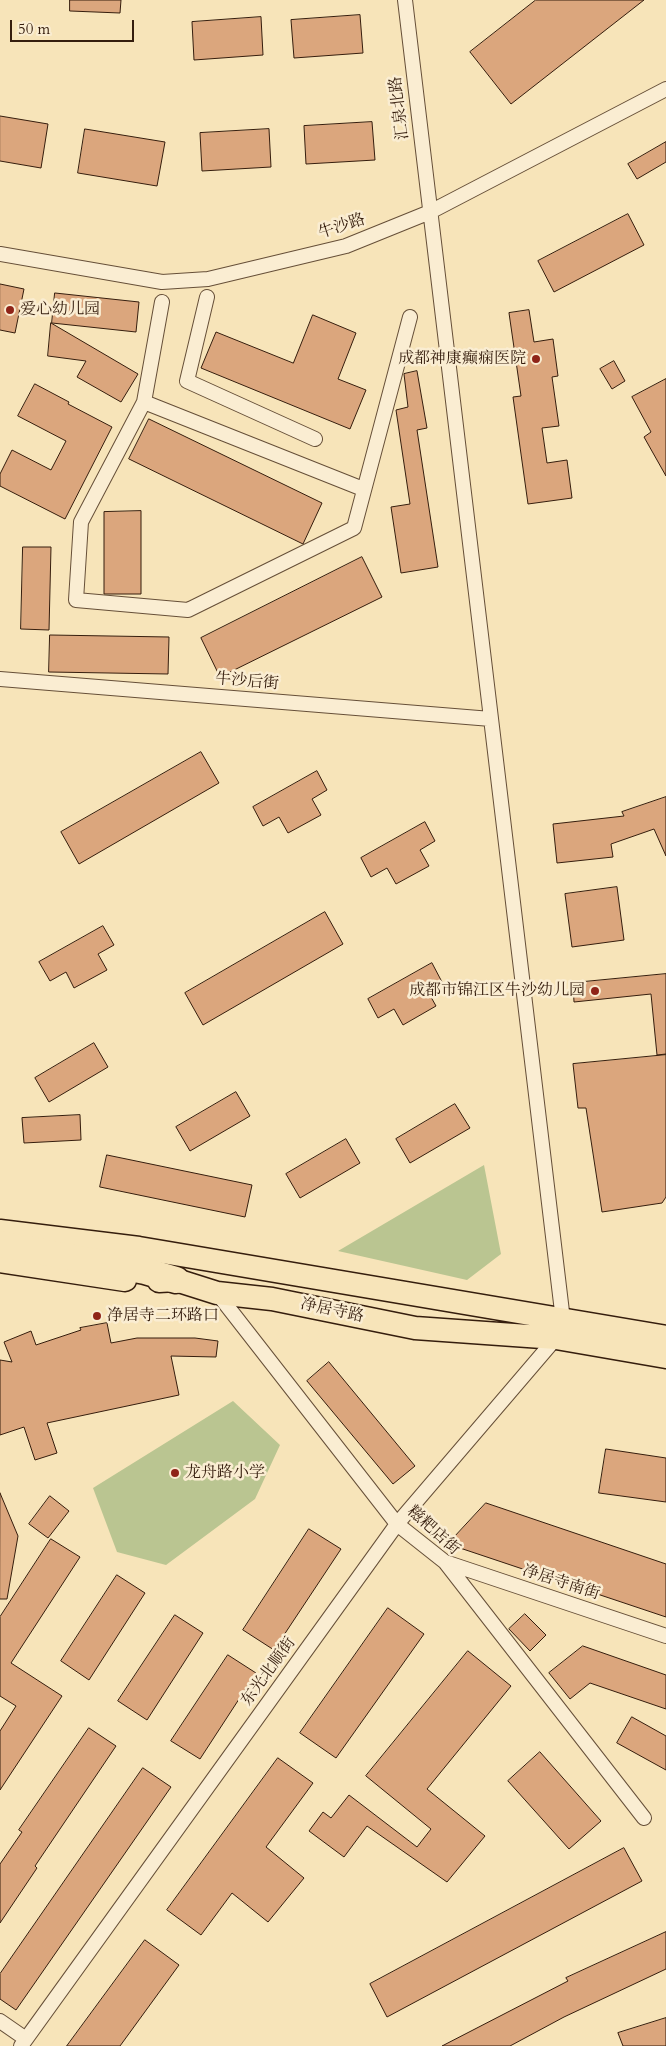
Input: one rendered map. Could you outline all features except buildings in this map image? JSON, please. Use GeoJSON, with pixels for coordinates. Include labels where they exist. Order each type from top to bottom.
{"type":"FeatureCollection","features":[{"type":"Feature","properties":{"kind":"highway"},"geometry":{"type":"LineString","coordinates":[[0,1244],[145,1271],[176,1280]]}},
{"type":"Feature","properties":{"kind":"main road","name":"净居寺路"},"geometry":{"type":"LineString","coordinates":[[0,1230],[139,1248],[560,1329],[666,1357]]}},
{"type":"Feature","properties":{"kind":"main road","name":"净居寺路"},"geometry":{"type":"LineString","coordinates":[[0,1260],[133,1281],[176,1280],[217,1293],[272,1299],[415,1328],[560,1329],[666,1337]]}},
{"type":"Feature","properties":{"kind":"street","name":"汇泉北路"},"geometry":{"type":"LineString","coordinates":[[405,0],[491,719],[560,1329]]}},
{"type":"Feature","properties":{"kind":"street","name":"牛沙路"},"geometry":{"type":"LineString","coordinates":[[0,254],[162,282],[208,279],[346,246],[430,212],[666,89]]}},
{"type":"Feature","properties":{"kind":"street"},"geometry":{"type":"LineString","coordinates":[[207,297],[187,381],[315,439]]}},
{"type":"Feature","properties":{"kind":"street"},"geometry":{"type":"LineString","coordinates":[[162,302],[144,402],[81,522],[76,600],[188,610],[354,528],[410,317]]}},
{"type":"Feature","properties":{"kind":"street"},"geometry":{"type":"LineString","coordinates":[[144,402],[363,489]]}},
{"type":"Feature","properties":{"kind":"street","name":"牛沙后街"},"geometry":{"type":"LineString","coordinates":[[0,679],[491,719]]}},
{"type":"Feature","properties":{"kind":"street","name":"糍粑店街"},"geometry":{"type":"LineString","coordinates":[[217,1293],[397,1524],[445,1562],[644,1818]]}},
{"type":"Feature","properties":{"kind":"street","name":"东光北顺街"},"geometry":{"type":"LineString","coordinates":[[24,2043],[397,1524],[560,1329]]}},
{"type":"Feature","properties":{"kind":"street","name":"净居寺南街"},"geometry":{"type":"LineString","coordinates":[[445,1562],[666,1636]]}},
{"type":"Feature","properties":{"kind":"street"},"geometry":{"type":"LineString","coordinates":[[0,2021],[24,2043]]}},
{"type":"Feature","properties":{"kind":"green space"},"geometry":{"type":"Polygon","coordinates":[[[484,1165],[501,1254],[467,1280],[338,1251],[484,1165]]]}},
{"type":"Feature","properties":{"kind":"green space"},"geometry":{"type":"Polygon","coordinates":[[[233,1401],[280,1445],[255,1499],[166,1565],[117,1552],[93,1488],[233,1401]]]}},
{"type":"Feature","properties":{"kind":"place","name":"爱心幼儿园"},"geometry":{"type":"Point","coordinates":[10,310]}},
{"type":"Feature","properties":{"kind":"place","name":"成都神康癫痫医院"},"geometry":{"type":"Point","coordinates":[536,359]}},
{"type":"Feature","properties":{"kind":"place","name":"成都市锦江区牛沙幼儿园"},"geometry":{"type":"Point","coordinates":[595,991]}},
{"type":"Feature","properties":{"kind":"place","name":"净居寺二环路口"},"geometry":{"type":"Point","coordinates":[97,1316]}},
{"type":"Feature","properties":{"kind":"place","name":"龙舟路小学"},"geometry":{"type":"Point","coordinates":[175,1473]}}]}
